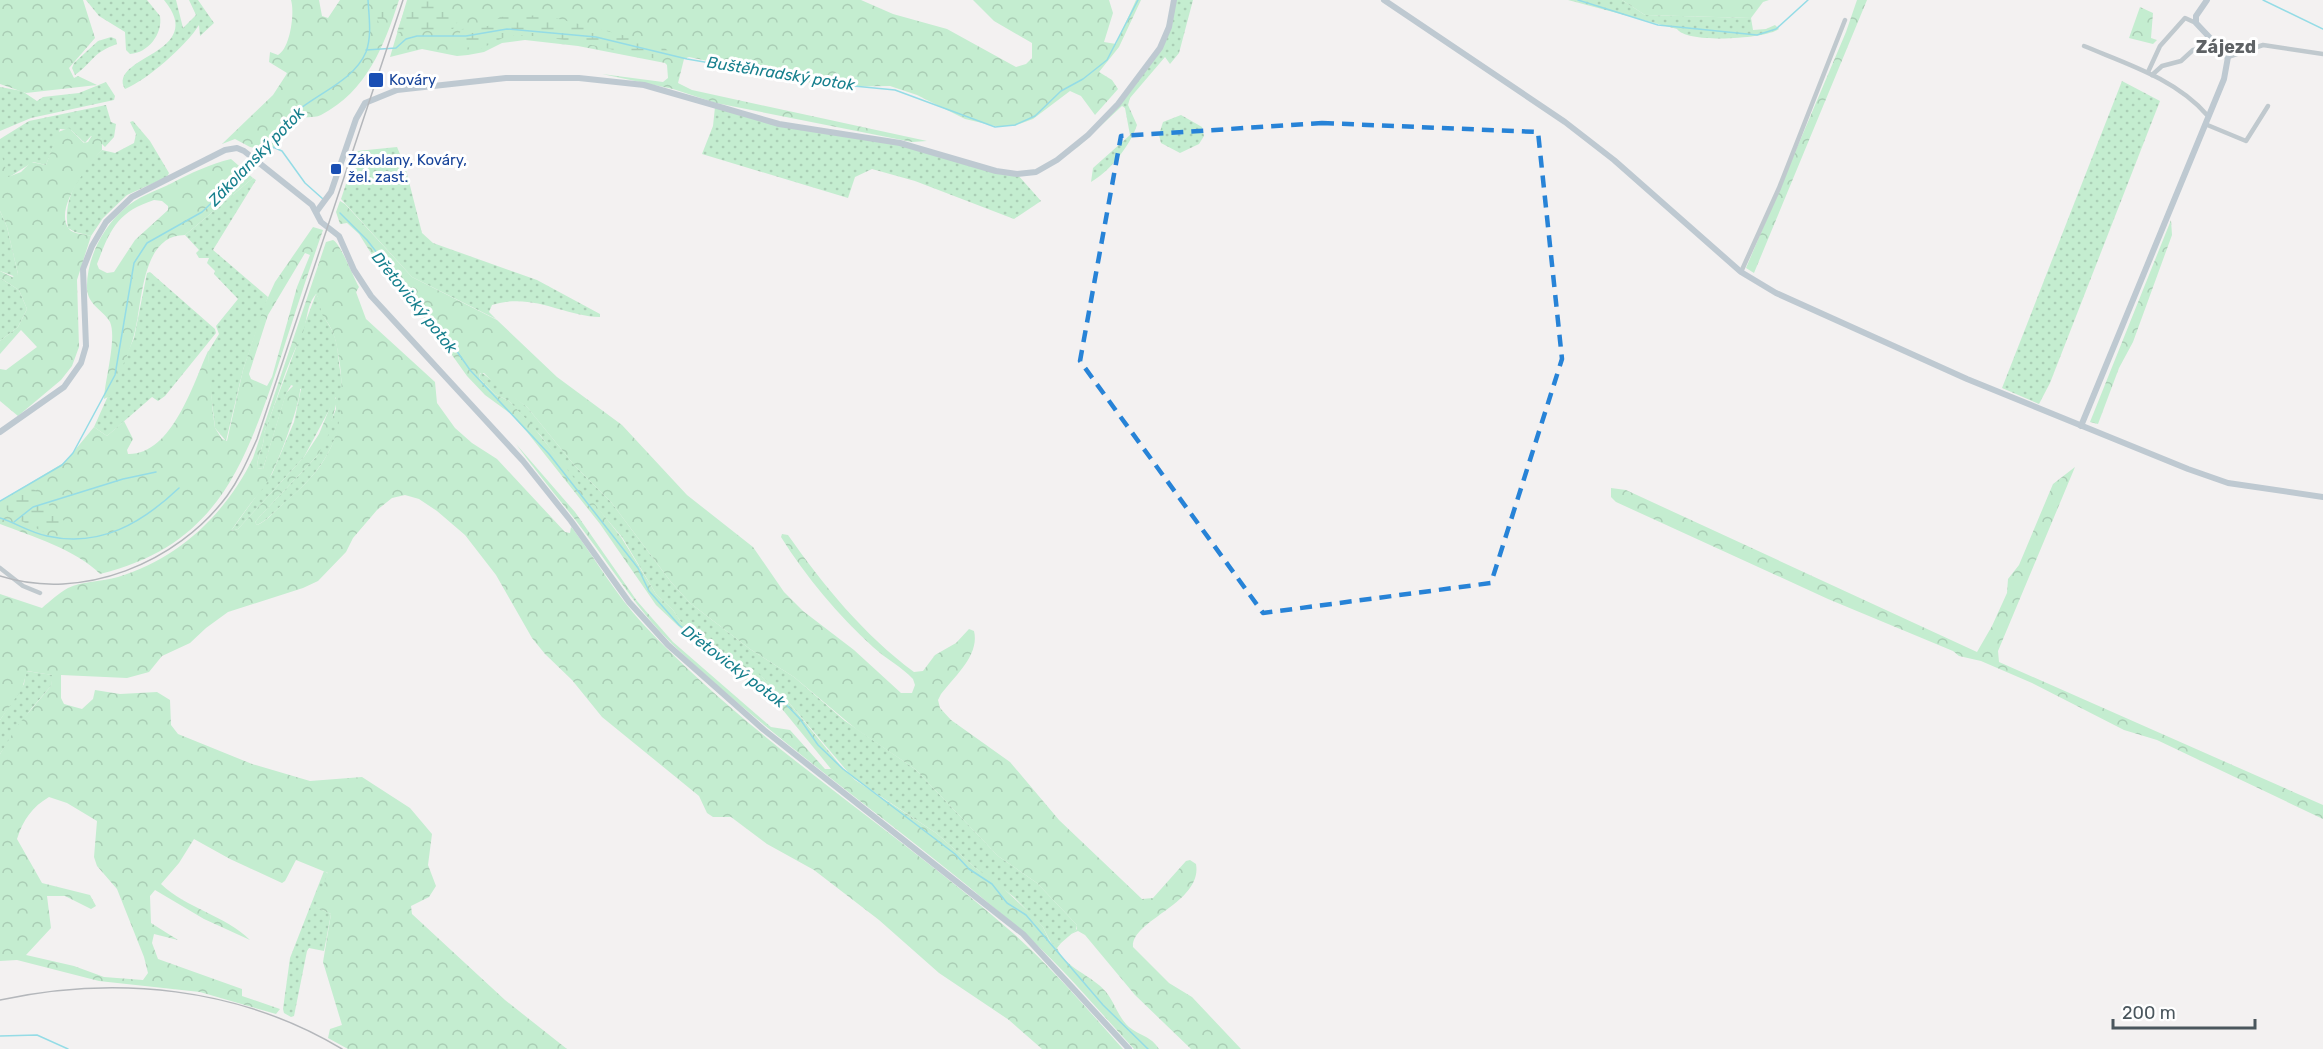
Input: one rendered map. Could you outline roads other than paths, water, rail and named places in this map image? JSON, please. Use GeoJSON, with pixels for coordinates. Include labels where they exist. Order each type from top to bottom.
{"type":"FeatureCollection","features":[{"type":"Feature","properties":{"kind":"street"},"geometry":{"type":"LineString","coordinates":[[317,211],[332,192],[356,119],[365,104],[397,90],[506,78],[579,78],[644,85],[779,124],[900,143],[996,171],[1017,174],[1036,172],[1057,160],[1088,135],[1118,104],[1161,48],[1169,27],[1174,0]]}},
{"type":"Feature","properties":{"kind":"street"},"geometry":{"type":"LineString","coordinates":[[1384,0],[1565,122],[1614,160],[1741,272],[1776,293],[1967,379],[2228,483],[2323,497]]}},
{"type":"Feature","properties":{"kind":"street"},"geometry":{"type":"LineString","coordinates":[[2196,23],[2196,16],[2207,0]]}},
{"type":"Feature","properties":{"kind":"street"},"geometry":{"type":"LineString","coordinates":[[2150,73],[2160,46],[2185,18],[2196,23],[2207,38],[2228,57]]}},
{"type":"Feature","properties":{"kind":"street"},"geometry":{"type":"LineString","coordinates":[[1741,272],[1779,188],[1845,20]]}},
{"type":"Feature","properties":{"kind":"street"},"geometry":{"type":"LineString","coordinates":[[2150,73],[2162,66],[2181,61],[2193,50],[2202,48],[2228,57],[2263,45],[2323,54]]}},
{"type":"Feature","properties":{"kind":"street"},"geometry":{"type":"LineString","coordinates":[[2084,46],[2150,73],[2187,95],[2207,115]]}},
{"type":"Feature","properties":{"kind":"street"},"geometry":{"type":"LineString","coordinates":[[2081,426],[2207,115],[2222,85],[2228,57]]}},
{"type":"Feature","properties":{"kind":"street"},"geometry":{"type":"LineString","coordinates":[[2205,124],[2247,140],[2268,106]]}},
{"type":"Feature","properties":{"kind":"street"},"geometry":{"type":"LineString","coordinates":[[0,432],[64,387],[81,363],[86,346],[83,269],[92,246],[114,213],[132,197],[225,150],[237,148],[261,164],[317,211],[321,222],[339,236],[354,270],[371,296],[523,461],[577,529],[629,602],[668,645],[764,730],[1023,934],[1129,1049]]}},
{"type":"Feature","properties":{"kind":"street"},"geometry":{"type":"LineString","coordinates":[[0,568],[23,586],[40,594]]}},
{"type":"Feature","properties":{"kind":"waterway","name":"Zákolanský potok"},"geometry":{"type":"LineString","coordinates":[[285,123],[305,105],[340,82],[359,63],[366,52],[369,40],[368,0]]}},
{"type":"Feature","properties":{"kind":"waterway","name":"Buštěhradský potok"},"geometry":{"type":"LineString","coordinates":[[366,50],[396,48],[406,39],[417,36],[466,36],[507,29],[596,37],[687,59],[833,84],[895,90],[995,127],[1015,125],[1035,116],[1061,91],[1083,79],[1107,60],[1138,0]]}},
{"type":"Feature","properties":{"kind":"waterway","name":"Buštěhradský potok"},"geometry":{"type":"LineString","coordinates":[[1578,0],[1658,25],[1757,35],[1776,29],[1808,0]]}},
{"type":"Feature","properties":{"kind":"waterway","name":"Buštěhradský potok"},"geometry":{"type":"LineString","coordinates":[[2263,0],[2323,29]]}},
{"type":"Feature","properties":{"kind":"waterway","name":"Zákolanský potok"},"geometry":{"type":"LineString","coordinates":[[257,159],[280,130]]}},
{"type":"Feature","properties":{"kind":"waterway","name":"Dřetovický potok"},"geometry":{"type":"LineString","coordinates":[[268,145],[282,151],[305,183],[323,199]]}},
{"type":"Feature","properties":{"kind":"waterway","name":"Zákolanský potok"},"geometry":{"type":"LineString","coordinates":[[0,501],[62,465],[73,453],[115,375],[134,263],[147,243],[202,212],[254,162]]}},
{"type":"Feature","properties":{"kind":"waterway","name":"Dřetovický potok"},"geometry":{"type":"LineString","coordinates":[[340,213],[367,240],[399,281],[440,327],[470,370],[549,454],[638,568],[649,591],[679,625],[781,699],[800,719],[818,745],[843,769],[955,854],[969,869],[992,884],[1007,903],[1026,915],[1103,1005],[1148,1049]]}},
{"type":"Feature","properties":{"kind":"waterway"},"geometry":{"type":"LineString","coordinates":[[14,522],[33,507],[123,479],[156,472]]}},
{"type":"Feature","properties":{"kind":"waterway"},"geometry":{"type":"LineString","coordinates":[[0,518],[41,535],[66,539],[85,538],[119,530],[135,522],[179,488]]}},
{"type":"Feature","properties":{"kind":"waterway"},"geometry":{"type":"LineString","coordinates":[[0,1036],[37,1035],[68,1049]]}},
{"type":"Feature","properties":{"kind":"railway"},"geometry":{"type":"LineString","coordinates":[[0,576],[31,583],[63,584],[95,580],[126,571],[155,558],[182,540],[206,520],[227,496],[257,439],[403,0]]}},
{"type":"Feature","properties":{"kind":"railway"},"geometry":{"type":"LineString","coordinates":[[0,1000],[44,992],[88,988],[132,988],[176,992],[219,1000],[261,1012],[302,1028],[342,1049]]}},
{"type":"Feature","properties":{"kind":"place","name":"Kováry"},"geometry":{"type":"Point","coordinates":[376,80]}},
{"type":"Feature","properties":{"kind":"place","name":"Zákolany, Kováry, žel. zast."},"geometry":{"type":"Point","coordinates":[336,169]}},
{"type":"Feature","properties":{"kind":"district","name":"Zájezd"},"geometry":{"type":"Point","coordinates":[2226,47]}}]}
